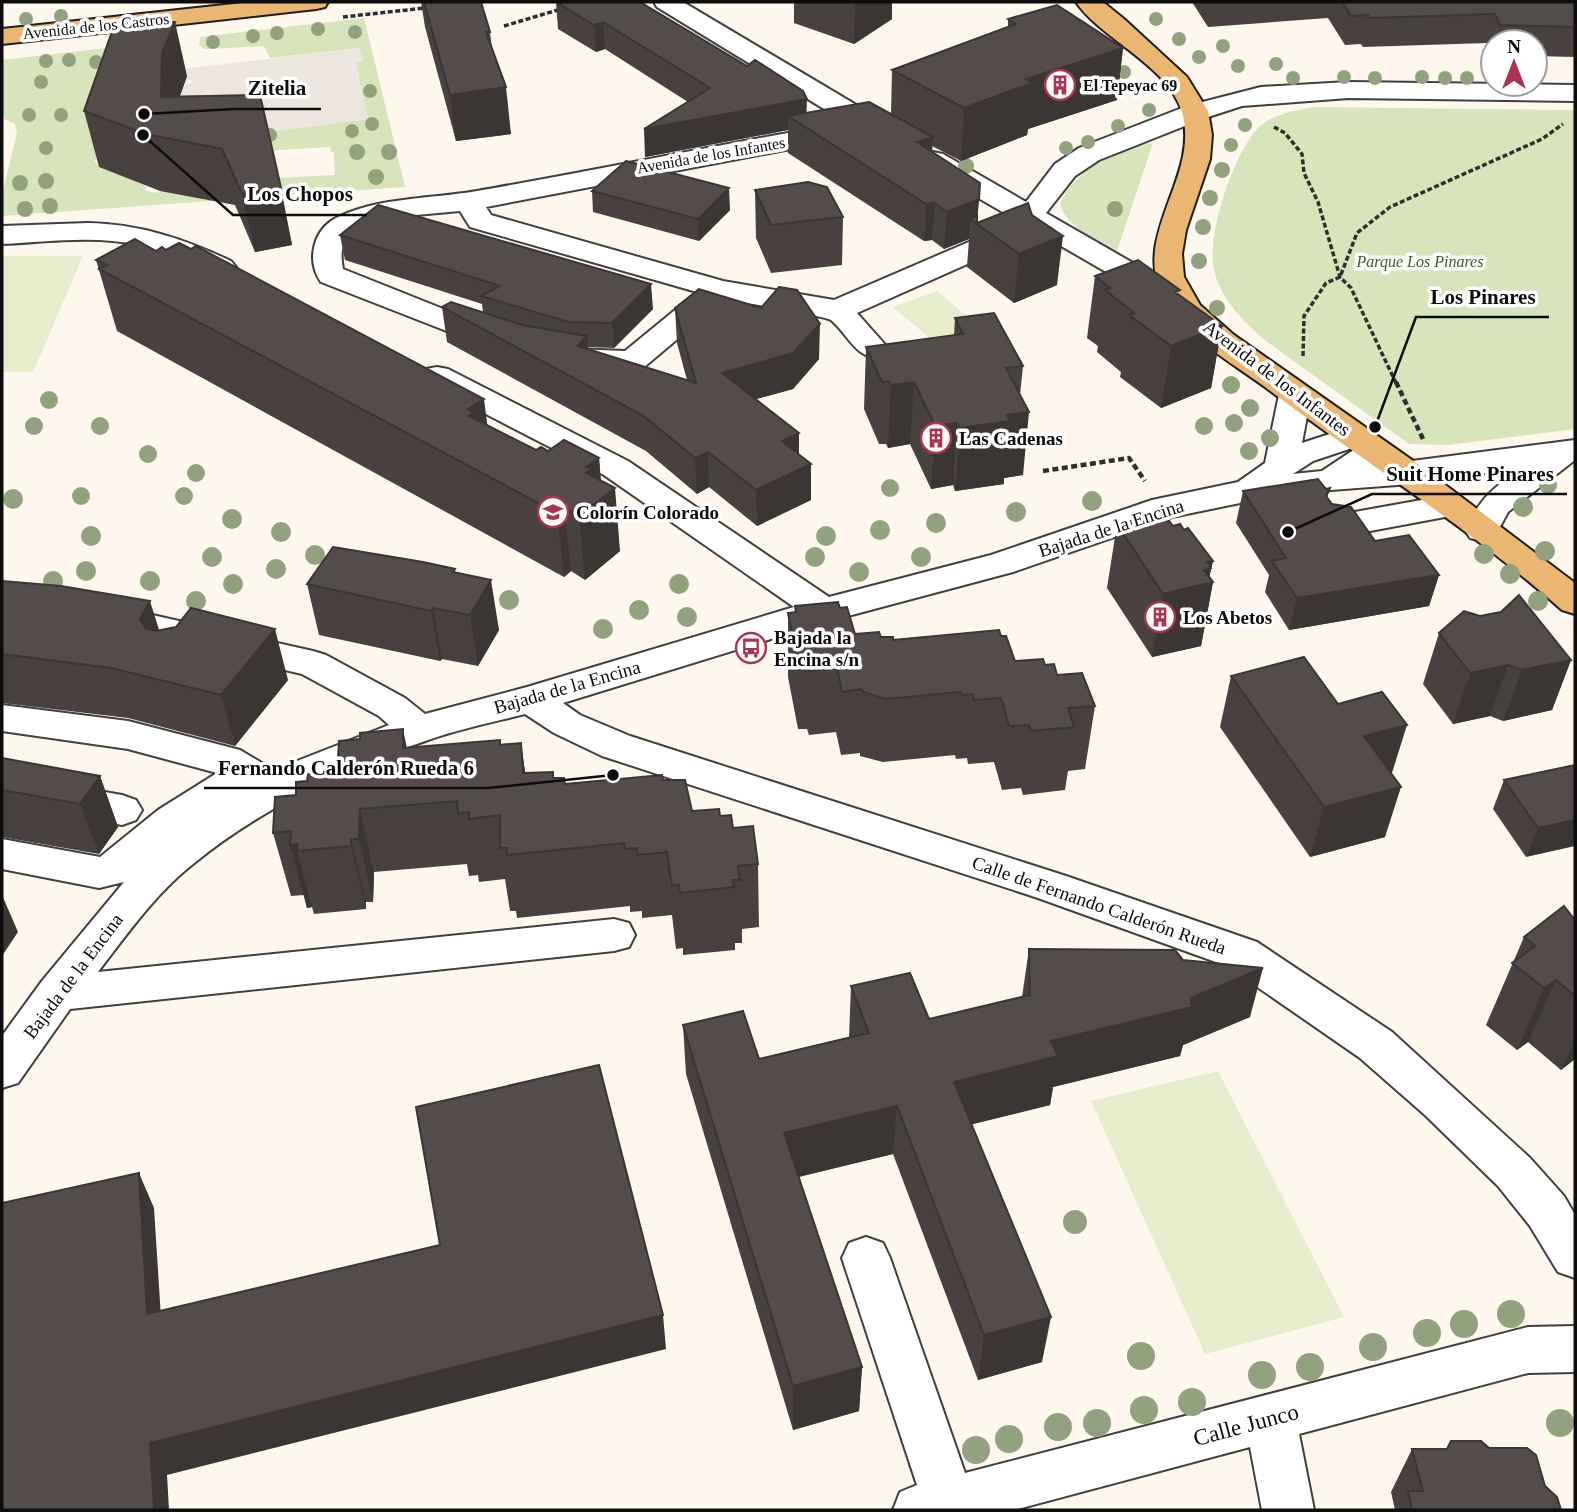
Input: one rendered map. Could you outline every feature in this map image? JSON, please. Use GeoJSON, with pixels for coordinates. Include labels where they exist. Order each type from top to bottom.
{"type":"FeatureCollection","features":[{"type":"Feature","properties":{"kind":"main road","name":"Avenida de los Castros"},"geometry":{"type":"LineString","coordinates":[[2,37],[316,2]]}},
{"type":"Feature","properties":{"kind":"main road"},"geometry":{"type":"LineString","coordinates":[[1088,2],[1171,76],[1196,111]]}},
{"type":"Feature","properties":{"kind":"main road","name":"Avenida de los Infantes"},"geometry":{"type":"LineString","coordinates":[[1196,111],[1198,135],[1195,161],[1167,250],[1168,277],[1182,303],[1202,324],[1296,396],[1410,474],[1449,506],[1551,580],[1575,602]]}},
{"type":"Feature","properties":{"kind":"street","name":"Avenida de los Infantes"},"geometry":{"type":"LineString","coordinates":[[666,2],[872,126],[1182,303]]}},
{"type":"Feature","properties":{"kind":"street"},"geometry":{"type":"LineString","coordinates":[[469,202],[480,221],[719,289],[838,310],[1036,218],[1059,176],[1089,154],[1196,111],[1250,97],[1312,92],[1417,90],[1575,93]]}},
{"type":"Feature","properties":{"kind":"street","name":"Avenida de los Infantes"},"geometry":{"type":"LineString","coordinates":[[719,289],[632,361],[569,358],[455,324],[331,276],[325,262],[329,243],[343,226],[371,216],[469,202],[872,126]]}},
{"type":"Feature","properties":{"kind":"street"},"geometry":{"type":"LineString","coordinates":[[2,234],[87,231],[139,236],[185,250],[248,280]]}},
{"type":"Feature","properties":{"kind":"street"},"geometry":{"type":"LineString","coordinates":[[838,310],[874,349]]}},
{"type":"Feature","properties":{"kind":"street"},"geometry":{"type":"LineString","coordinates":[[408,361],[616,468],[824,610]]}},
{"type":"Feature","properties":{"kind":"street"},"geometry":{"type":"LineString","coordinates":[[1280,468],[1296,396]]}},
{"type":"Feature","properties":{"kind":"street","name":"Bajada de la Encina"},"geometry":{"type":"LineString","coordinates":[[1244,491],[1301,454],[1364,443]]}},
{"type":"Feature","properties":{"kind":"street","name":"Bajada de la Encina"},"geometry":{"type":"LineString","coordinates":[[1331,480],[1364,443]]}},
{"type":"Feature","properties":{"kind":"street"},"geometry":{"type":"LineString","coordinates":[[1482,530],[1494,506],[1568,452]]}},
{"type":"Feature","properties":{"kind":"street","name":"Bajada de la Encina"},"geometry":{"type":"LineString","coordinates":[[2,1070],[17,1026],[57,993],[128,903],[177,854],[222,822],[262,782],[311,771],[418,729],[531,699],[824,610],[1001,564],[1164,508],[1244,491],[1410,474],[1568,452]]}},
{"type":"Feature","properties":{"kind":"street"},"geometry":{"type":"LineString","coordinates":[[1338,526],[1449,506]]}},
{"type":"Feature","properties":{"kind":"street"},"geometry":{"type":"LineString","coordinates":[[2,608],[45,627],[139,624],[313,664],[392,708],[418,729]]}},
{"type":"Feature","properties":{"kind":"street"},"geometry":{"type":"LineString","coordinates":[[176,668],[198,637]]}},
{"type":"Feature","properties":{"kind":"street","name":"Calle de Fernando Calderón Rueda"},"geometry":{"type":"LineString","coordinates":[[531,699],[567,724],[616,746],[1052,887],[1242,954],[1376,1045],[1441,1102],[1514,1172],[1547,1212],[1575,1257]]}},
{"type":"Feature","properties":{"kind":"street"},"geometry":{"type":"LineString","coordinates":[[2,718],[127,735],[226,760],[262,782]]}},
{"type":"Feature","properties":{"kind":"street"},"geometry":{"type":"LineString","coordinates":[[2,854],[99,873],[112,870],[172,820],[262,782]]}},
{"type":"Feature","properties":{"kind":"street"},"geometry":{"type":"LineString","coordinates":[[2,788],[78,800],[172,820]]}},
{"type":"Feature","properties":{"kind":"street"},"geometry":{"type":"LineString","coordinates":[[2,878],[128,903]]}},
{"type":"Feature","properties":{"kind":"street"},"geometry":{"type":"LineString","coordinates":[[57,993],[614,935]]}},
{"type":"Feature","properties":{"kind":"street"},"geometry":{"type":"LineString","coordinates":[[866,1258],[934,1506]]}},
{"type":"Feature","properties":{"kind":"street","name":"Calle Junco"},"geometry":{"type":"LineString","coordinates":[[934,1506],[1528,1350],[1575,1349]]}},
{"type":"Feature","properties":{"kind":"street"},"geometry":{"type":"LineString","coordinates":[[1270,1419],[1287,1510]]}},
{"type":"Feature","properties":{"kind":"path"},"geometry":{"type":"LineString","coordinates":[[504,26],[562,9]]}},
{"type":"Feature","properties":{"kind":"path"},"geometry":{"type":"LineString","coordinates":[[1296,396],[1311,386],[1303,367],[1304,316],[1326,283],[1340,277],[1357,233],[1390,207],[1542,139],[1572,114],[1575,93]]}},
{"type":"Feature","properties":{"kind":"path"},"geometry":{"type":"LineString","coordinates":[[1266,123],[1285,133],[1302,154],[1304,173],[1318,202],[1340,277],[1351,288],[1426,444]]}},
{"type":"Feature","properties":{"kind":"path"},"geometry":{"type":"LineString","coordinates":[[1043,471],[1129,458],[1145,480]]}},
{"type":"Feature","properties":{"kind":"green space"},"geometry":{"type":"Polygon","coordinates":[[[364,18],[405,187],[2,216],[2,194],[17,133],[15,124],[2,118],[2,60],[158,42],[98,159],[94,160],[100,168],[106,166],[147,187],[144,190],[158,193],[162,190],[258,179],[335,175],[334,152],[331,152],[330,147],[265,151],[188,142],[368,119],[355,62],[359,48],[270,58],[264,46],[204,49],[199,45],[200,37],[364,18]]]}},
{"type":"Feature","properties":{"kind":"green space","name":"Parque Los Pinares"},"geometry":{"type":"Polygon","coordinates":[[[1316,107],[1575,110],[1575,429],[1448,445],[1409,444],[1266,341],[1236,311],[1223,294],[1215,274],[1213,259],[1217,220],[1230,178],[1248,142],[1263,124],[1285,113],[1316,107]]]}},
{"type":"Feature","properties":{"kind":"green space"},"geometry":{"type":"Polygon","coordinates":[[[1153,143],[1116,254],[1069,220],[1060,204],[1066,192],[1086,171],[1126,149],[1153,143]]]}},
{"type":"Feature","properties":{"kind":"green space"},"geometry":{"type":"Polygon","coordinates":[[[2,256],[83,256],[33,372],[2,372],[2,256]]]}},
{"type":"Feature","properties":{"kind":"green space"},"geometry":{"type":"Polygon","coordinates":[[[937,291],[1004,347],[960,364],[893,307],[937,291]]]}},
{"type":"Feature","properties":{"kind":"green space"},"geometry":{"type":"Polygon","coordinates":[[[1218,1071],[1344,1317],[1205,1354],[1091,1101],[1218,1071]]]}},
{"type":"Feature","properties":{"kind":"shaded area"},"geometry":{"type":"Polygon","coordinates":[[[360,48],[363,61],[355,63],[368,119],[189,142],[175,109],[184,85],[190,84],[192,80],[130,75],[360,48]]]}},
{"type":"Feature","properties":{"kind":"building"},"geometry":{"type":"Polygon","coordinates":[[[424,2],[481,2],[490,32],[486,32],[506,87],[450,95],[424,2]]]}},
{"type":"Feature","properties":{"kind":"building"},"geometry":{"type":"Polygon","coordinates":[[[556,2],[640,2],[747,66],[755,60],[803,91],[807,99],[644,129],[710,88],[603,22],[594,25],[556,2]]]}},
{"type":"Feature","properties":{"kind":"building"},"geometry":{"type":"Polygon","coordinates":[[[1342,2],[1575,2],[1575,27],[1500,25],[1495,14],[1369,18],[1368,15],[1351,16],[1342,2]]]}},
{"type":"Feature","properties":{"kind":"building"},"geometry":{"type":"Polygon","coordinates":[[[1057,5],[1123,48],[1026,79],[1032,83],[964,108],[892,70],[1016,24],[1008,19],[1057,5]]]}},
{"type":"Feature","properties":{"kind":"building"},"geometry":{"type":"Polygon","coordinates":[[[175,22],[162,53],[161,97],[260,95],[281,188],[242,194],[222,149],[146,134],[84,111],[115,23],[175,22]]]}},
{"type":"Feature","properties":{"kind":"building"},"geometry":{"type":"Polygon","coordinates":[[[869,102],[933,137],[917,142],[980,183],[979,199],[947,212],[935,203],[926,204],[788,116],[869,102]]]}},
{"type":"Feature","properties":{"kind":"building"},"geometry":{"type":"Polygon","coordinates":[[[626,161],[729,188],[698,219],[592,191],[626,161]]]}},
{"type":"Feature","properties":{"kind":"building"},"geometry":{"type":"Polygon","coordinates":[[[808,182],[827,187],[843,217],[771,225],[755,190],[808,182]]]}},
{"type":"Feature","properties":{"kind":"building"},"geometry":{"type":"Polygon","coordinates":[[[1028,203],[1032,215],[1063,236],[1019,254],[970,219],[977,216],[977,223],[1028,203]]]}},
{"type":"Feature","properties":{"kind":"building"},"geometry":{"type":"Polygon","coordinates":[[[378,205],[651,284],[612,323],[569,322],[481,296],[500,286],[340,235],[378,205]]]}},
{"type":"Feature","properties":{"kind":"building"},"geometry":{"type":"Polygon","coordinates":[[[135,239],[156,251],[162,247],[166,250],[179,243],[191,249],[196,246],[484,399],[468,409],[474,413],[469,416],[536,450],[541,447],[548,451],[564,440],[599,458],[586,467],[592,469],[586,473],[615,488],[579,516],[564,508],[557,513],[99,269],[107,265],[96,260],[135,239]]]}},
{"type":"Feature","properties":{"kind":"building"},"geometry":{"type":"Polygon","coordinates":[[[1138,260],[1180,290],[1175,292],[1222,326],[1171,346],[1129,315],[1134,313],[1105,290],[1110,288],[1095,276],[1138,260]]]}},
{"type":"Feature","properties":{"kind":"building"},"geometry":{"type":"Polygon","coordinates":[[[779,287],[797,290],[820,324],[793,353],[722,373],[799,433],[782,441],[811,464],[756,490],[708,452],[695,458],[644,416],[442,307],[451,302],[522,325],[587,336],[578,346],[696,383],[675,308],[699,289],[761,308],[779,287]]]}},
{"type":"Feature","properties":{"kind":"building"},"geometry":{"type":"Polygon","coordinates":[[[994,313],[1023,366],[1006,368],[1029,412],[1007,415],[1010,421],[960,428],[957,423],[935,426],[914,382],[891,385],[889,381],[882,382],[866,347],[963,334],[955,318],[994,313]]]}},
{"type":"Feature","properties":{"kind":"building"},"geometry":{"type":"Polygon","coordinates":[[[1318,479],[1326,489],[1330,488],[1326,496],[1332,504],[1351,507],[1375,541],[1409,535],[1439,575],[1297,598],[1272,561],[1286,558],[1243,491],[1318,479]]]}},
{"type":"Feature","properties":{"kind":"building"},"geometry":{"type":"Polygon","coordinates":[[[1164,514],[1173,526],[1180,524],[1184,530],[1188,528],[1213,561],[1207,562],[1211,568],[1204,570],[1213,582],[1163,594],[1117,524],[1164,514]]]}},
{"type":"Feature","properties":{"kind":"building"},"geometry":{"type":"Polygon","coordinates":[[[333,547],[423,562],[491,580],[470,615],[433,608],[431,611],[307,584],[333,547]]]}},
{"type":"Feature","properties":{"kind":"building"},"geometry":{"type":"Polygon","coordinates":[[[2,581],[61,586],[150,601],[140,619],[145,628],[156,631],[176,627],[191,608],[275,629],[221,695],[111,668],[2,654],[2,581]]]}},
{"type":"Feature","properties":{"kind":"building"},"geometry":{"type":"Polygon","coordinates":[[[1519,595],[1571,660],[1522,670],[1508,665],[1470,673],[1439,633],[1464,611],[1480,616],[1501,612],[1519,595]]]}},
{"type":"Feature","properties":{"kind":"building"},"geometry":{"type":"Polygon","coordinates":[[[838,602],[840,608],[847,607],[855,634],[879,632],[881,637],[893,637],[893,640],[999,630],[1001,636],[1006,636],[1015,661],[1043,659],[1045,665],[1054,664],[1057,675],[1082,673],[1095,706],[1068,708],[1074,727],[1031,731],[1029,725],[1009,726],[1001,698],[974,700],[973,694],[961,695],[960,692],[886,699],[863,692],[862,689],[842,692],[837,668],[809,671],[808,665],[799,666],[788,613],[796,612],[795,606],[838,602]]]}},
{"type":"Feature","properties":{"kind":"building"},"geometry":{"type":"Polygon","coordinates":[[[1304,657],[1338,704],[1382,692],[1407,725],[1364,736],[1401,787],[1324,807],[1231,676],[1304,657]]]}},
{"type":"Feature","properties":{"kind":"building"},"geometry":{"type":"Polygon","coordinates":[[[403,729],[403,748],[500,740],[500,745],[521,743],[523,773],[553,772],[553,778],[564,778],[565,784],[662,775],[663,780],[685,780],[692,811],[719,809],[720,816],[731,815],[733,828],[753,826],[758,864],[738,866],[740,880],[733,880],[734,887],[680,893],[679,885],[672,886],[667,852],[637,855],[637,848],[625,849],[624,843],[507,855],[507,848],[500,848],[500,815],[469,819],[469,812],[458,813],[457,801],[360,809],[359,839],[351,839],[351,846],[297,851],[298,844],[290,845],[291,831],[273,833],[275,797],[296,795],[296,782],[307,781],[308,774],[337,773],[339,741],[360,739],[360,733],[403,729]]]}},
{"type":"Feature","properties":{"kind":"building"},"geometry":{"type":"Polygon","coordinates":[[[2,758],[100,776],[80,804],[2,790],[2,758]]]}},
{"type":"Feature","properties":{"kind":"building"},"geometry":{"type":"Polygon","coordinates":[[[1575,765],[1575,820],[1538,828],[1504,780],[1575,765]]]}},
{"type":"Feature","properties":{"kind":"building"},"geometry":{"type":"Polygon","coordinates":[[[1564,906],[1575,920],[1575,996],[1556,980],[1544,988],[1512,963],[1535,946],[1524,937],[1564,906]]]}},
{"type":"Feature","properties":{"kind":"building"},"geometry":{"type":"Polygon","coordinates":[[[1029,949],[1175,950],[1183,960],[1263,968],[1191,998],[1192,1007],[1051,1041],[1058,1056],[954,1082],[1051,1317],[984,1335],[897,1106],[784,1133],[862,1367],[793,1386],[683,1025],[743,1011],[759,1059],[869,1033],[851,986],[910,973],[929,1019],[1030,995],[1029,949]]]}},
{"type":"Feature","properties":{"kind":"building"},"geometry":{"type":"Polygon","coordinates":[[[599,1065],[663,1315],[150,1443],[154,1510],[2,1510],[2,1203],[139,1173],[147,1314],[440,1245],[416,1107],[599,1065]]]}},
{"type":"Feature","properties":{"kind":"building"},"geometry":{"type":"Polygon","coordinates":[[[1451,1441],[1481,1441],[1489,1448],[1527,1448],[1536,1455],[1545,1486],[1557,1497],[1561,1510],[1412,1510],[1408,1491],[1423,1491],[1412,1449],[1447,1449],[1451,1441]]]}},
{"type":"Feature","properties":{"kind":"place","name":"El Tepeyac 69"},"geometry":{"type":"Point","coordinates":[1060,85]}},
{"type":"Feature","properties":{"kind":"place","name":"Zitelia"},"geometry":{"type":"Point","coordinates":[144,114]}},
{"type":"Feature","properties":{"kind":"place","name":"Los Chopos"},"geometry":{"type":"Point","coordinates":[143,135]}},
{"type":"Feature","properties":{"kind":"place","name":"Los Pinares"},"geometry":{"type":"Point","coordinates":[1375,427]}},
{"type":"Feature","properties":{"kind":"place","name":"Las Cadenas"},"geometry":{"type":"Point","coordinates":[936,438]}},
{"type":"Feature","properties":{"kind":"place","name":"Colorín Colorado"},"geometry":{"type":"Point","coordinates":[553,512]}},
{"type":"Feature","properties":{"kind":"place","name":"Suit Home Pinares"},"geometry":{"type":"Point","coordinates":[1288,532]}},
{"type":"Feature","properties":{"kind":"place","name":"Los Abetos"},"geometry":{"type":"Point","coordinates":[1160,617]}},
{"type":"Feature","properties":{"kind":"place","name":"Bajada la Encina s/n"},"geometry":{"type":"Point","coordinates":[751,648]}},
{"type":"Feature","properties":{"kind":"place","name":"Fernando Calderón Rueda 6"},"geometry":{"type":"Point","coordinates":[613,775]}}]}
